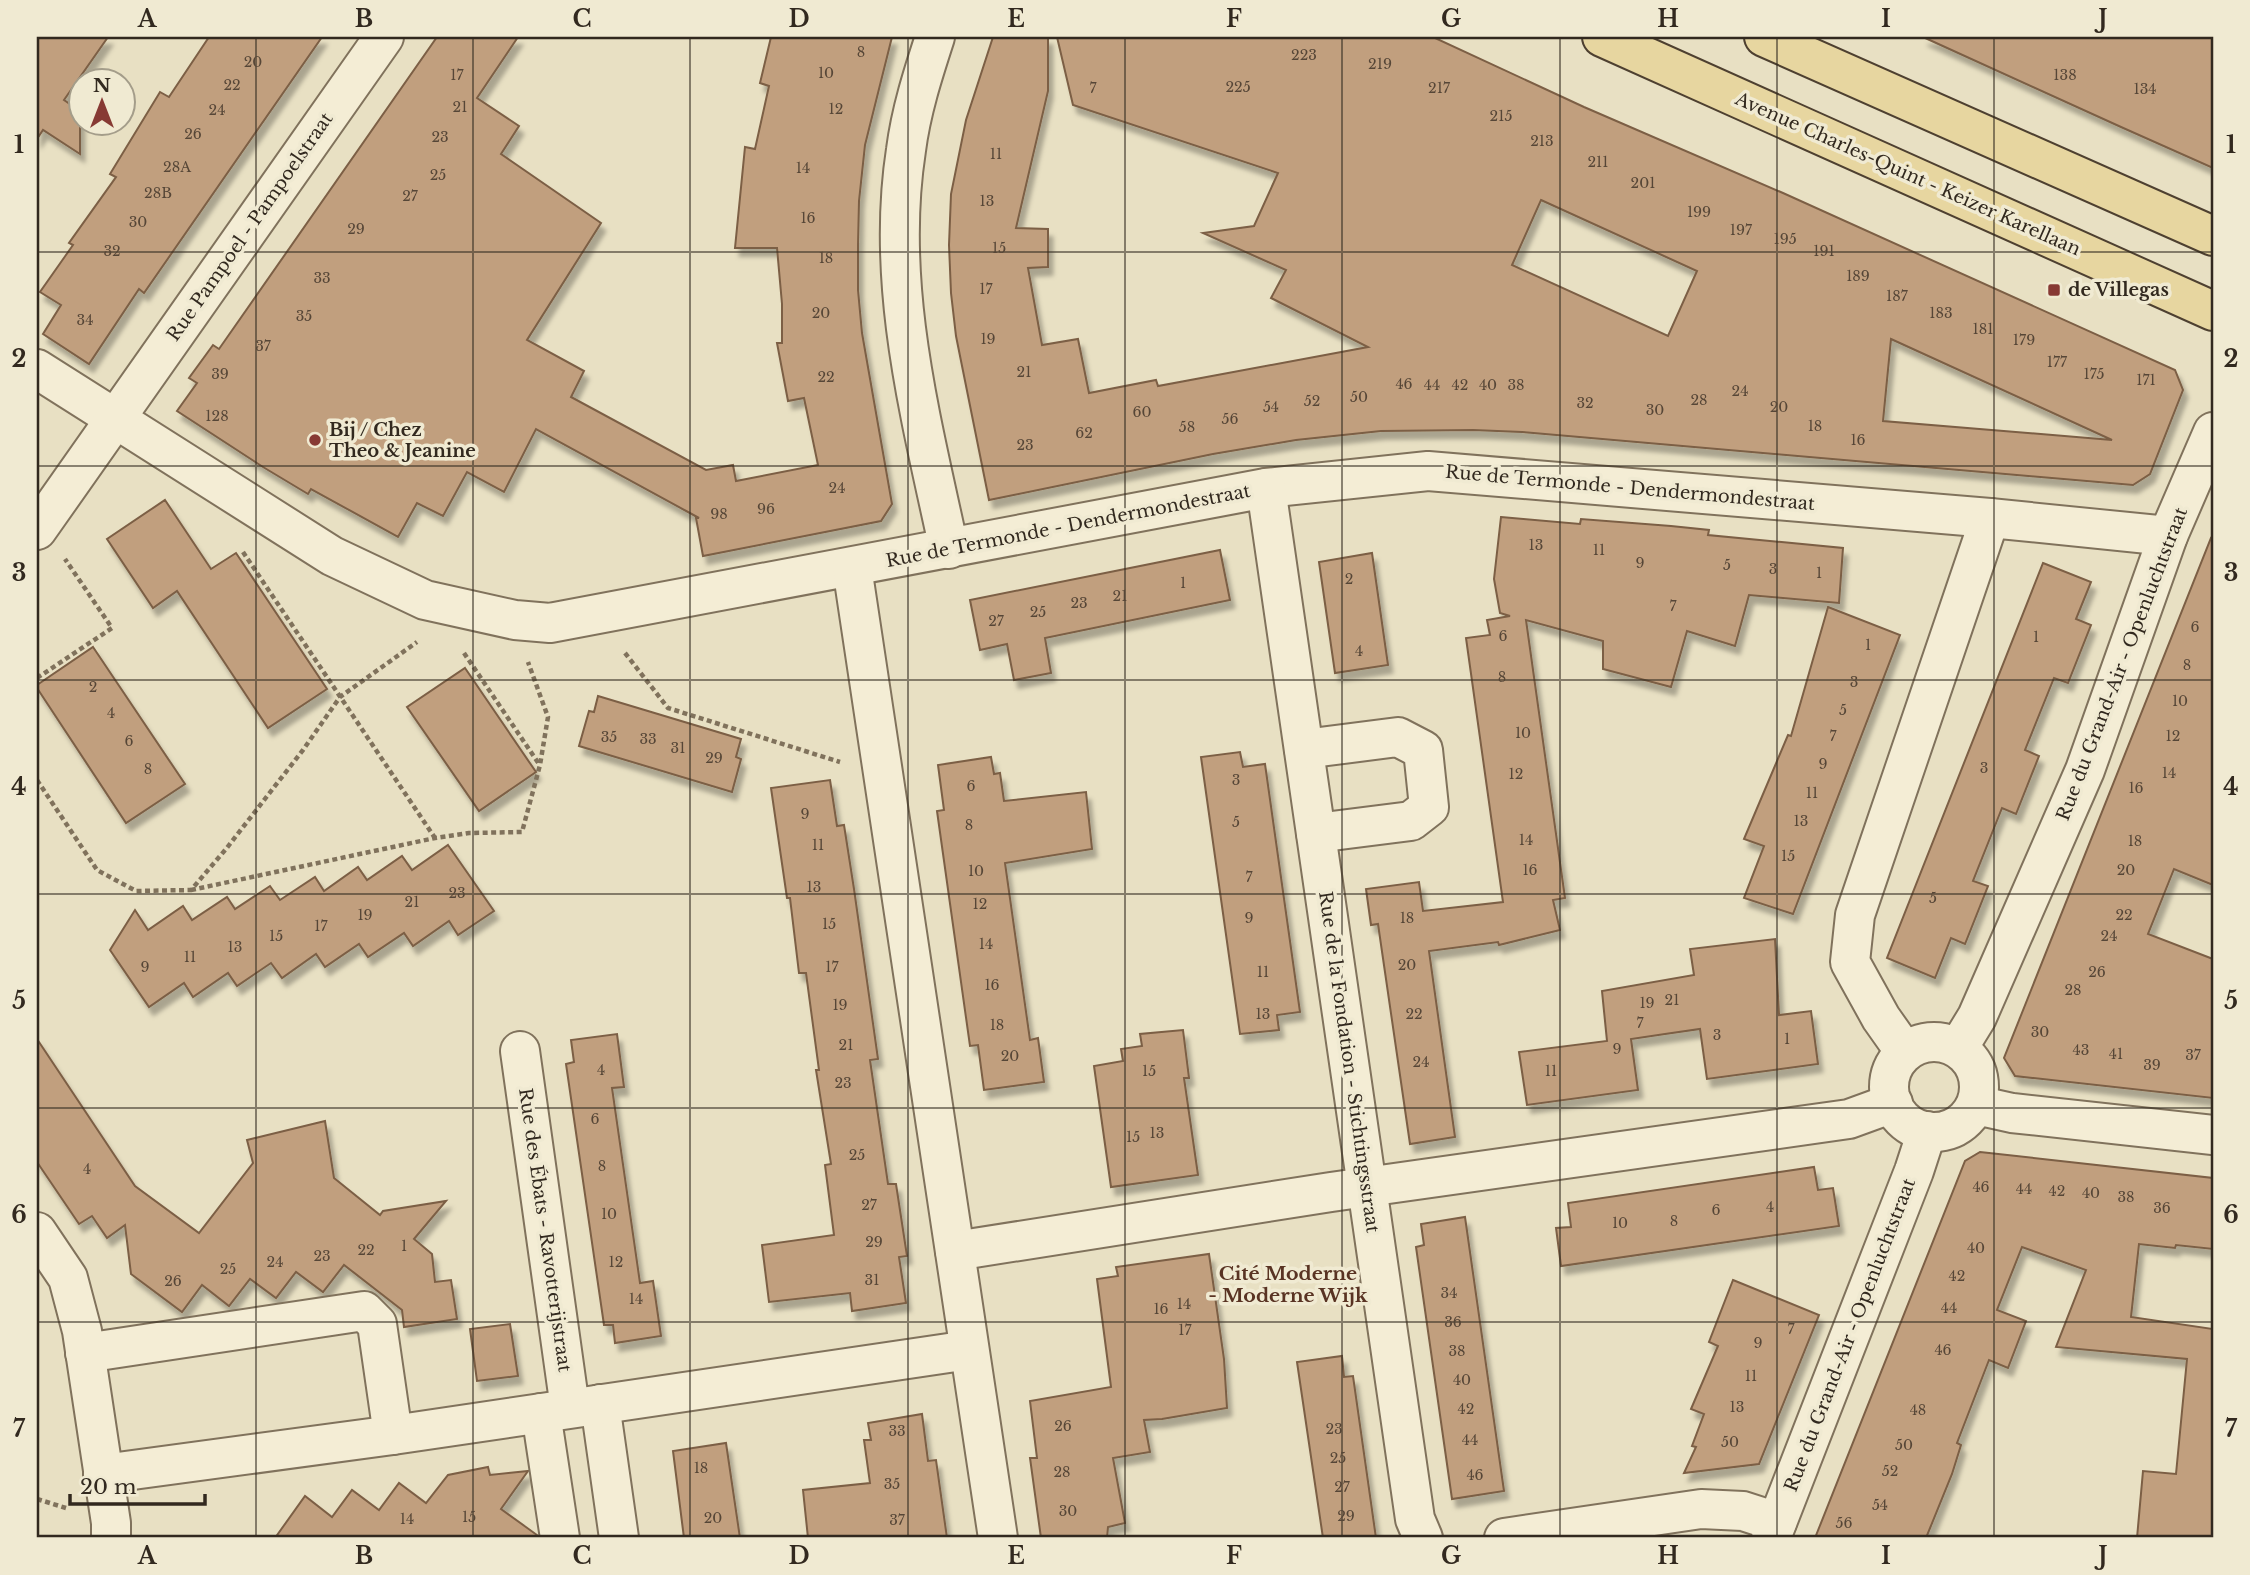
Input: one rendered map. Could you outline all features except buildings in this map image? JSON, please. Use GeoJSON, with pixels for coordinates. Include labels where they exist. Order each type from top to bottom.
{"type":"FeatureCollection","features":[{"type":"Feature","properties":{"kind":"main road","name":"Avenue Charles-Quint - Keizer Karellaan"},"geometry":{"type":"LineString","coordinates":[[1602,37],[2213,311]]}},
{"type":"Feature","properties":{"kind":"main road"},"geometry":{"type":"LineString","coordinates":[[1764,37],[2213,236]]}},
{"type":"Feature","properties":{"kind":"street","name":"Rue Pampoel - Pampoelstraat"},"geometry":{"type":"LineString","coordinates":[[39,527],[384,37]]}},
{"type":"Feature","properties":{"kind":"street"},"geometry":{"type":"LineString","coordinates":[[935,37],[920,83],[906,150],[900,214],[900,270],[903,317],[949,549]]}},
{"type":"Feature","properties":{"kind":"street","name":"Rue de Termonde - Dendermondestraat"},"geometry":{"type":"LineString","coordinates":[[37,369],[332,556],[425,600],[515,620],[550,623],[1266,488],[1428,471],[1990,518],[2168,536]]}},
{"type":"Feature","properties":{"kind":"street","name":"Rue du Grand-Air - Openluchtstraat"},"geometry":{"type":"LineString","coordinates":[[1958,1048],[1977,1017],[2085,770],[2168,536],[2213,432]]}},
{"type":"Feature","properties":{"kind":"street","name":"Rue de la Fondation - Stichtingsstraat"},"geometry":{"type":"LineString","coordinates":[[1266,488],[1415,1519],[1423,1538]]}},
{"type":"Feature","properties":{"kind":"street"},"geometry":{"type":"LineString","coordinates":[[1905,1052],[1881,1018],[1850,962],[1855,915],[1990,518]]}},
{"type":"Feature","properties":{"kind":"street"},"geometry":{"type":"LineString","coordinates":[[852,567],[998,1538]]}},
{"type":"Feature","properties":{"kind":"street"},"geometry":{"type":"LineString","coordinates":[[1304,749],[1398,737],[1423,750],[1429,807],[1411,821],[1316,833]]}},
{"type":"Feature","properties":{"kind":"street"},"geometry":{"type":"LineString","coordinates":[[1925,1043],[1947,1044],[1958,1048],[1975,1069],[1979,1082],[1976,1105],[1970,1115],[1961,1123],[1939,1131],[1927,1131],[1906,1122],[1892,1103],[1890,1081],[1898,1061],[1905,1052],[1925,1043]]}},
{"type":"Feature","properties":{"kind":"street","name":"Rue des Ébats - Ravotterijstraat"},"geometry":{"type":"LineString","coordinates":[[520,1051],[570,1408],[560,1538]]}},
{"type":"Feature","properties":{"kind":"street"},"geometry":{"type":"LineString","coordinates":[[955,1251],[1367,1187],[1849,1119],[1892,1103]]}},
{"type":"Feature","properties":{"kind":"street"},"geometry":{"type":"LineString","coordinates":[[1976,1105],[2012,1113],[2213,1135]]}},
{"type":"Feature","properties":{"kind":"street","name":"Rue du Grand-Air - Openluchtstraat"},"geometry":{"type":"LineString","coordinates":[[1774,1530],[1914,1171],[1927,1131]]}},
{"type":"Feature","properties":{"kind":"street"},"geometry":{"type":"LineString","coordinates":[[37,1231],[68,1278],[85,1353],[111,1538]]}},
{"type":"Feature","properties":{"kind":"street"},"geometry":{"type":"LineString","coordinates":[[85,1353],[364,1311],[377,1324],[393,1434]]}},
{"type":"Feature","properties":{"kind":"street"},"geometry":{"type":"LineString","coordinates":[[103,1474],[969,1350]]}},
{"type":"Feature","properties":{"kind":"street","name":"Rue des Ébats - Ravotterijstraat"},"geometry":{"type":"LineString","coordinates":[[570,1408],[620,1538]]}},
{"type":"Feature","properties":{"kind":"street"},"geometry":{"type":"LineString","coordinates":[[1504,1538],[1701,1509],[1743,1511],[1774,1530]]}},
{"type":"Feature","properties":{"kind":"path"},"geometry":{"type":"LineString","coordinates":[[37,678],[112,628],[39,527]]}},
{"type":"Feature","properties":{"kind":"path"},"geometry":{"type":"LineString","coordinates":[[249,562],[435,838]]}},
{"type":"Feature","properties":{"kind":"path"},"geometry":{"type":"LineString","coordinates":[[191,890],[303,750],[341,697],[424,637],[425,600]]}},
{"type":"Feature","properties":{"kind":"path"},"geometry":{"type":"LineString","coordinates":[[597,616],[668,708],[883,776]]}},
{"type":"Feature","properties":{"kind":"path"},"geometry":{"type":"LineString","coordinates":[[37,780],[97,870],[136,891],[191,890],[435,838],[469,833],[522,832],[540,765],[548,716],[515,620]]}},
{"type":"Feature","properties":{"kind":"path"},"geometry":{"type":"LineString","coordinates":[[464,653],[540,765]]}},
{"type":"Feature","properties":{"kind":"path"},"geometry":{"type":"LineString","coordinates":[[37,1499],[71,1510]]}},
{"type":"Feature","properties":{"kind":"place","name":"de Villegas"},"geometry":{"type":"Point","coordinates":[2054,290]}},
{"type":"Feature","properties":{"kind":"place","name":"Bij / Chez Theo & Jeanine"},"geometry":{"type":"Point","coordinates":[315,440]}},
{"type":"Feature","properties":{"kind":"district","name":"Cité Moderne - Moderne Wijk"},"geometry":{"type":"Point","coordinates":[1288,1284]}}]}
